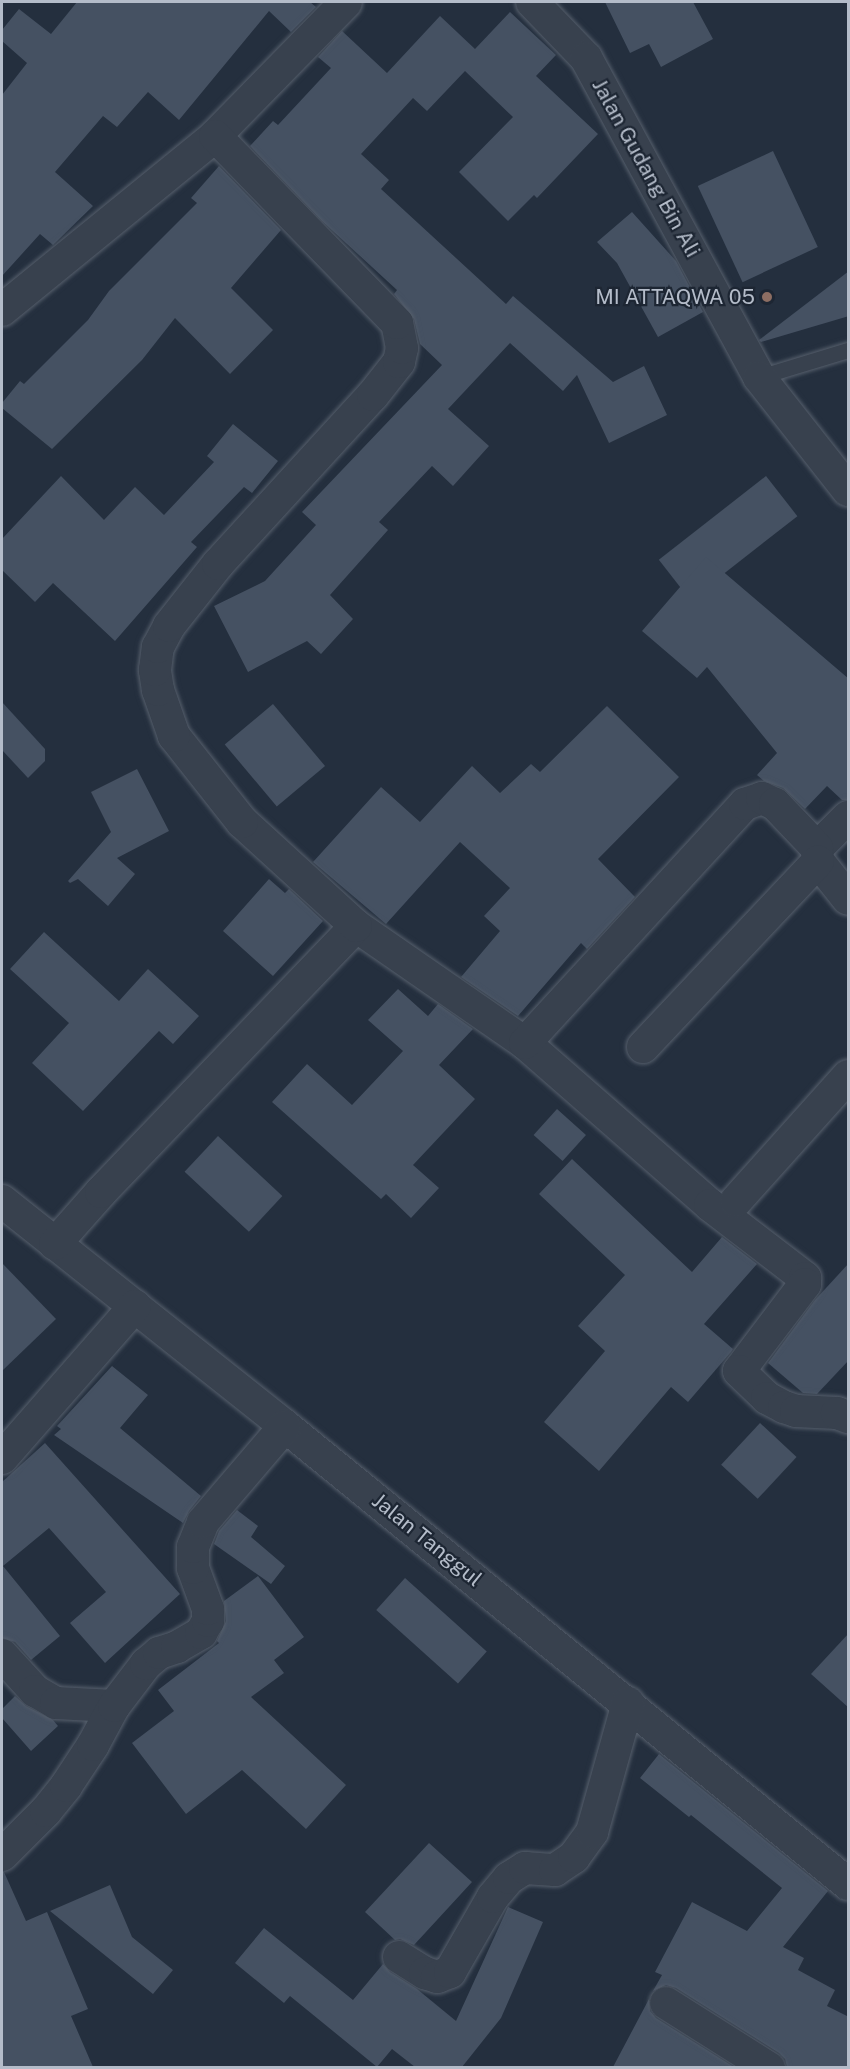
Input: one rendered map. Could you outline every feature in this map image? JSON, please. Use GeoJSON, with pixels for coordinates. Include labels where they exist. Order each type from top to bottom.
{"type":"FeatureCollection","features":[{"type":"Feature","properties":{"kind":"street"},"geometry":{"type":"LineString","coordinates":[[2,310],[214,136],[346,2]]}},
{"type":"Feature","properties":{"kind":"street","name":"Jalan Gudang Bin Ali"},"geometry":{"type":"LineString","coordinates":[[532,2],[586,58],[759,377],[849,490]]}},
{"type":"Feature","properties":{"kind":"street"},"geometry":{"type":"LineString","coordinates":[[214,136],[397,323],[402,348],[399,362],[373,395],[218,564],[169,626],[158,647],[155,670],[158,690],[174,736],[242,822],[356,926],[525,1043],[710,1205],[802,1276],[805,1284],[740,1371],[767,1398],[784,1407],[796,1412],[837,1413],[849,1417]]}},
{"type":"Feature","properties":{"kind":"street"},"geometry":{"type":"LineString","coordinates":[[525,1043],[745,804],[762,798],[775,804],[818,855],[849,899]]}},
{"type":"Feature","properties":{"kind":"street"},"geometry":{"type":"LineString","coordinates":[[643,1047],[818,855],[849,817]]}},
{"type":"Feature","properties":{"kind":"street"},"geometry":{"type":"LineString","coordinates":[[60,1239],[94,1200],[356,926]]}},
{"type":"Feature","properties":{"kind":"street"},"geometry":{"type":"LineString","coordinates":[[736,1201],[849,1076]]}},
{"type":"Feature","properties":{"kind":"street","name":"Jalan Tanggul"},"geometry":{"type":"LineString","coordinates":[[2,1201],[60,1239],[135,1306],[849,1884]]}},
{"type":"Feature","properties":{"kind":"street"},"geometry":{"type":"LineString","coordinates":[[2,1458],[135,1306]]}},
{"type":"Feature","properties":{"kind":"street"},"geometry":{"type":"LineString","coordinates":[[2,1855],[46,1811],[66,1786],[114,1706],[146,1664],[159,1653],[201,1633],[207,1621],[208,1609],[193,1568],[193,1547],[203,1522],[285,1426]]}},
{"type":"Feature","properties":{"kind":"street"},"geometry":{"type":"LineString","coordinates":[[2,1655],[35,1691],[56,1703],[114,1706]]}},
{"type":"Feature","properties":{"kind":"street"},"geometry":{"type":"LineString","coordinates":[[399,1957],[424,1973],[437,1977],[450,1972],[493,1897],[509,1878],[525,1868],[555,1870],[573,1857],[592,1832],[628,1703]]}},
{"type":"Feature","properties":{"kind":"street"},"geometry":{"type":"LineString","coordinates":[[666,2003],[769,2067]]}},
{"type":"Feature","properties":{"kind":"lane"},"geometry":{"type":"LineString","coordinates":[[759,377],[849,350]]}},
{"type":"Feature","properties":{"kind":"building"},"geometry":{"type":"Polygon","coordinates":[[[77,2],[310,2],[316,7],[291,32],[269,11],[179,120],[148,92],[117,127],[103,116],[55,172],[93,206],[53,245],[40,234],[2,276],[2,95],[27,63],[2,41],[2,30],[19,9],[51,34],[77,2]]]}},
{"type":"Feature","properties":{"kind":"building"},"geometry":{"type":"Polygon","coordinates":[[[605,2],[693,2],[713,39],[661,67],[649,44],[630,53],[605,2]]]}},
{"type":"Feature","properties":{"kind":"building"},"geometry":{"type":"Polygon","coordinates":[[[510,12],[556,55],[536,76],[598,134],[537,198],[534,195],[508,221],[459,172],[513,117],[465,71],[427,111],[413,98],[361,154],[389,180],[381,189],[506,304],[513,296],[613,382],[644,366],[667,415],[609,443],[577,375],[563,391],[510,343],[448,409],[489,446],[453,486],[432,466],[379,522],[388,530],[330,595],[353,619],[321,654],[307,641],[248,672],[214,606],[265,581],[316,525],[302,512],[442,365],[420,344],[414,319],[394,294],[397,290],[322,221],[250,146],[273,121],[278,125],[331,68],[318,57],[342,31],[387,73],[440,16],[475,49],[510,12]]]}},
{"type":"Feature","properties":{"kind":"building"},"geometry":{"type":"Polygon","coordinates":[[[773,151],[818,247],[743,282],[698,186],[773,151]]]}},
{"type":"Feature","properties":{"kind":"building"},"geometry":{"type":"Polygon","coordinates":[[[219,166],[281,230],[231,288],[273,330],[230,374],[175,318],[142,360],[52,449],[2,408],[2,403],[20,381],[24,384],[88,320],[109,291],[197,203],[191,198],[219,166]]]}},
{"type":"Feature","properties":{"kind":"building"},"geometry":{"type":"Polygon","coordinates":[[[632,212],[676,261],[703,312],[658,337],[617,263],[597,242],[632,212]]]}},
{"type":"Feature","properties":{"kind":"building"},"geometry":{"type":"Polygon","coordinates":[[[849,271],[849,316],[761,342],[759,340],[849,271]]]}},
{"type":"Feature","properties":{"kind":"building"},"geometry":{"type":"Polygon","coordinates":[[[233,424],[278,461],[252,493],[244,487],[191,542],[197,547],[115,641],[53,583],[35,602],[2,570],[2,539],[61,476],[104,520],[135,487],[164,515],[214,462],[207,456],[233,424]]]}},
{"type":"Feature","properties":{"kind":"building"},"geometry":{"type":"Polygon","coordinates":[[[766,476],[797,516],[690,600],[659,560],[766,476]]]}},
{"type":"Feature","properties":{"kind":"building"},"geometry":{"type":"Polygon","coordinates":[[[706,557],[849,679],[849,800],[842,800],[827,786],[805,809],[783,788],[764,781],[757,775],[777,753],[707,667],[697,678],[642,631],[706,557]]]}},
{"type":"Feature","properties":{"kind":"building"},"geometry":{"type":"Polygon","coordinates":[[[2,702],[45,749],[45,761],[28,778],[2,750],[2,702]]]}},
{"type":"Feature","properties":{"kind":"building"},"geometry":{"type":"Polygon","coordinates":[[[273,704],[325,766],[277,807],[225,744],[273,704]]]}},
{"type":"Feature","properties":{"kind":"building"},"geometry":{"type":"Polygon","coordinates":[[[607,706],[679,777],[598,859],[635,897],[587,949],[581,943],[518,1016],[461,977],[500,931],[484,916],[510,888],[460,842],[386,924],[313,862],[381,787],[420,822],[472,766],[500,793],[531,764],[540,772],[607,706]]]}},
{"type":"Feature","properties":{"kind":"building"},"geometry":{"type":"Polygon","coordinates":[[[137,769],[169,831],[117,858],[135,874],[108,906],[78,879],[70,883],[68,881],[111,832],[91,792],[137,769]]]}},
{"type":"Feature","properties":{"kind":"building"},"geometry":{"type":"Polygon","coordinates":[[[269,879],[285,893],[289,889],[323,921],[273,976],[223,931],[269,879]]]}},
{"type":"Feature","properties":{"kind":"building"},"geometry":{"type":"Polygon","coordinates":[[[44,932],[119,1001],[148,969],[199,1016],[173,1044],[159,1031],[83,1111],[32,1063],[69,1023],[10,969],[44,932]]]}},
{"type":"Feature","properties":{"kind":"building"},"geometry":{"type":"Polygon","coordinates":[[[398,989],[428,1016],[438,1004],[473,1029],[439,1065],[475,1099],[413,1165],[439,1188],[411,1218],[386,1194],[381,1199],[272,1102],[307,1064],[352,1105],[403,1051],[368,1020],[398,989]]]}},
{"type":"Feature","properties":{"kind":"building"},"geometry":{"type":"Polygon","coordinates":[[[557,1109],[586,1135],[563,1161],[534,1135],[557,1109]]]}},
{"type":"Feature","properties":{"kind":"building"},"geometry":{"type":"Polygon","coordinates":[[[218,1136],[282,1196],[249,1232],[185,1172],[218,1136]]]}},
{"type":"Feature","properties":{"kind":"building"},"geometry":{"type":"Polygon","coordinates":[[[572,1159],[692,1272],[722,1237],[757,1264],[704,1324],[733,1349],[731,1352],[688,1402],[671,1387],[599,1471],[544,1422],[605,1351],[578,1326],[625,1275],[539,1194],[572,1159]]]}},
{"type":"Feature","properties":{"kind":"building"},"geometry":{"type":"Polygon","coordinates":[[[2,1263],[56,1319],[2,1371],[2,1263]]]}},
{"type":"Feature","properties":{"kind":"building"},"geometry":{"type":"Polygon","coordinates":[[[849,1263],[849,1360],[817,1394],[803,1393],[768,1363],[815,1300],[849,1263]]]}},
{"type":"Feature","properties":{"kind":"building"},"geometry":{"type":"Polygon","coordinates":[[[112,1366],[148,1395],[120,1428],[201,1496],[183,1523],[54,1435],[61,1429],[57,1426],[112,1366]]]}},
{"type":"Feature","properties":{"kind":"building"},"geometry":{"type":"Polygon","coordinates":[[[760,1423],[797,1457],[758,1499],[721,1465],[760,1423]]]}},
{"type":"Feature","properties":{"kind":"building"},"geometry":{"type":"Polygon","coordinates":[[[45,1443],[180,1594],[105,1663],[70,1623],[106,1592],[49,1528],[3,1566],[60,1636],[31,1660],[15,1642],[2,1638],[2,1482],[45,1443]]]}},
{"type":"Feature","properties":{"kind":"building"},"geometry":{"type":"Polygon","coordinates":[[[237,1510],[258,1526],[251,1537],[285,1566],[271,1584],[214,1544],[219,1531],[237,1510]]]}},
{"type":"Feature","properties":{"kind":"building"},"geometry":{"type":"Polygon","coordinates":[[[258,1576],[304,1637],[274,1660],[284,1673],[251,1697],[346,1785],[306,1829],[242,1770],[186,1814],[132,1743],[174,1711],[158,1690],[219,1643],[217,1641],[226,1621],[224,1601],[258,1576]]]}},
{"type":"Feature","properties":{"kind":"building"},"geometry":{"type":"Polygon","coordinates":[[[405,1578],[487,1652],[458,1684],[376,1610],[405,1578]]]}},
{"type":"Feature","properties":{"kind":"building"},"geometry":{"type":"Polygon","coordinates":[[[849,1633],[849,1708],[811,1674],[849,1633]]]}},
{"type":"Feature","properties":{"kind":"building"},"geometry":{"type":"Polygon","coordinates":[[[15,1696],[26,1706],[53,1720],[58,1726],[31,1751],[2,1718],[2,1709],[15,1696]]]}},
{"type":"Feature","properties":{"kind":"building"},"geometry":{"type":"Polygon","coordinates":[[[659,1754],[828,1891],[783,1947],[804,1958],[798,1970],[835,1990],[827,2006],[849,2017],[849,2067],[787,2067],[785,2059],[779,2053],[676,1988],[666,1985],[653,1991],[662,1975],[655,1972],[692,1902],[747,1931],[782,1888],[691,1815],[689,1817],[640,1778],[659,1754]]]}},
{"type":"Feature","properties":{"kind":"building"},"geometry":{"type":"Polygon","coordinates":[[[429,1843],[472,1882],[414,1945],[400,1939],[395,1940],[365,1912],[429,1843]]]}},
{"type":"Feature","properties":{"kind":"building"},"geometry":{"type":"Polygon","coordinates":[[[2,1872],[26,1921],[47,1912],[88,2009],[71,2016],[93,2067],[2,2067],[2,1872]]]}},
{"type":"Feature","properties":{"kind":"building"},"geometry":{"type":"Polygon","coordinates":[[[110,1885],[132,1937],[173,1970],[153,1994],[50,1911],[110,1885]]]}},
{"type":"Feature","properties":{"kind":"building"},"geometry":{"type":"Polygon","coordinates":[[[508,1907],[543,1922],[501,2018],[462,2067],[415,2067],[392,2049],[377,2067],[290,1996],[284,2003],[235,1963],[264,1928],[353,2000],[383,1964],[390,1972],[417,1989],[456,2021],[508,1907]]]}},
{"type":"Feature","properties":{"kind":"building"},"geometry":{"type":"Polygon","coordinates":[[[649,1999],[650,2011],[656,2018],[734,2067],[613,2067],[649,1999]]]}},
{"type":"Feature","properties":{"kind":"place","name":"MI ATTAQWA 05"},"geometry":{"type":"Point","coordinates":[767,297]}}]}
